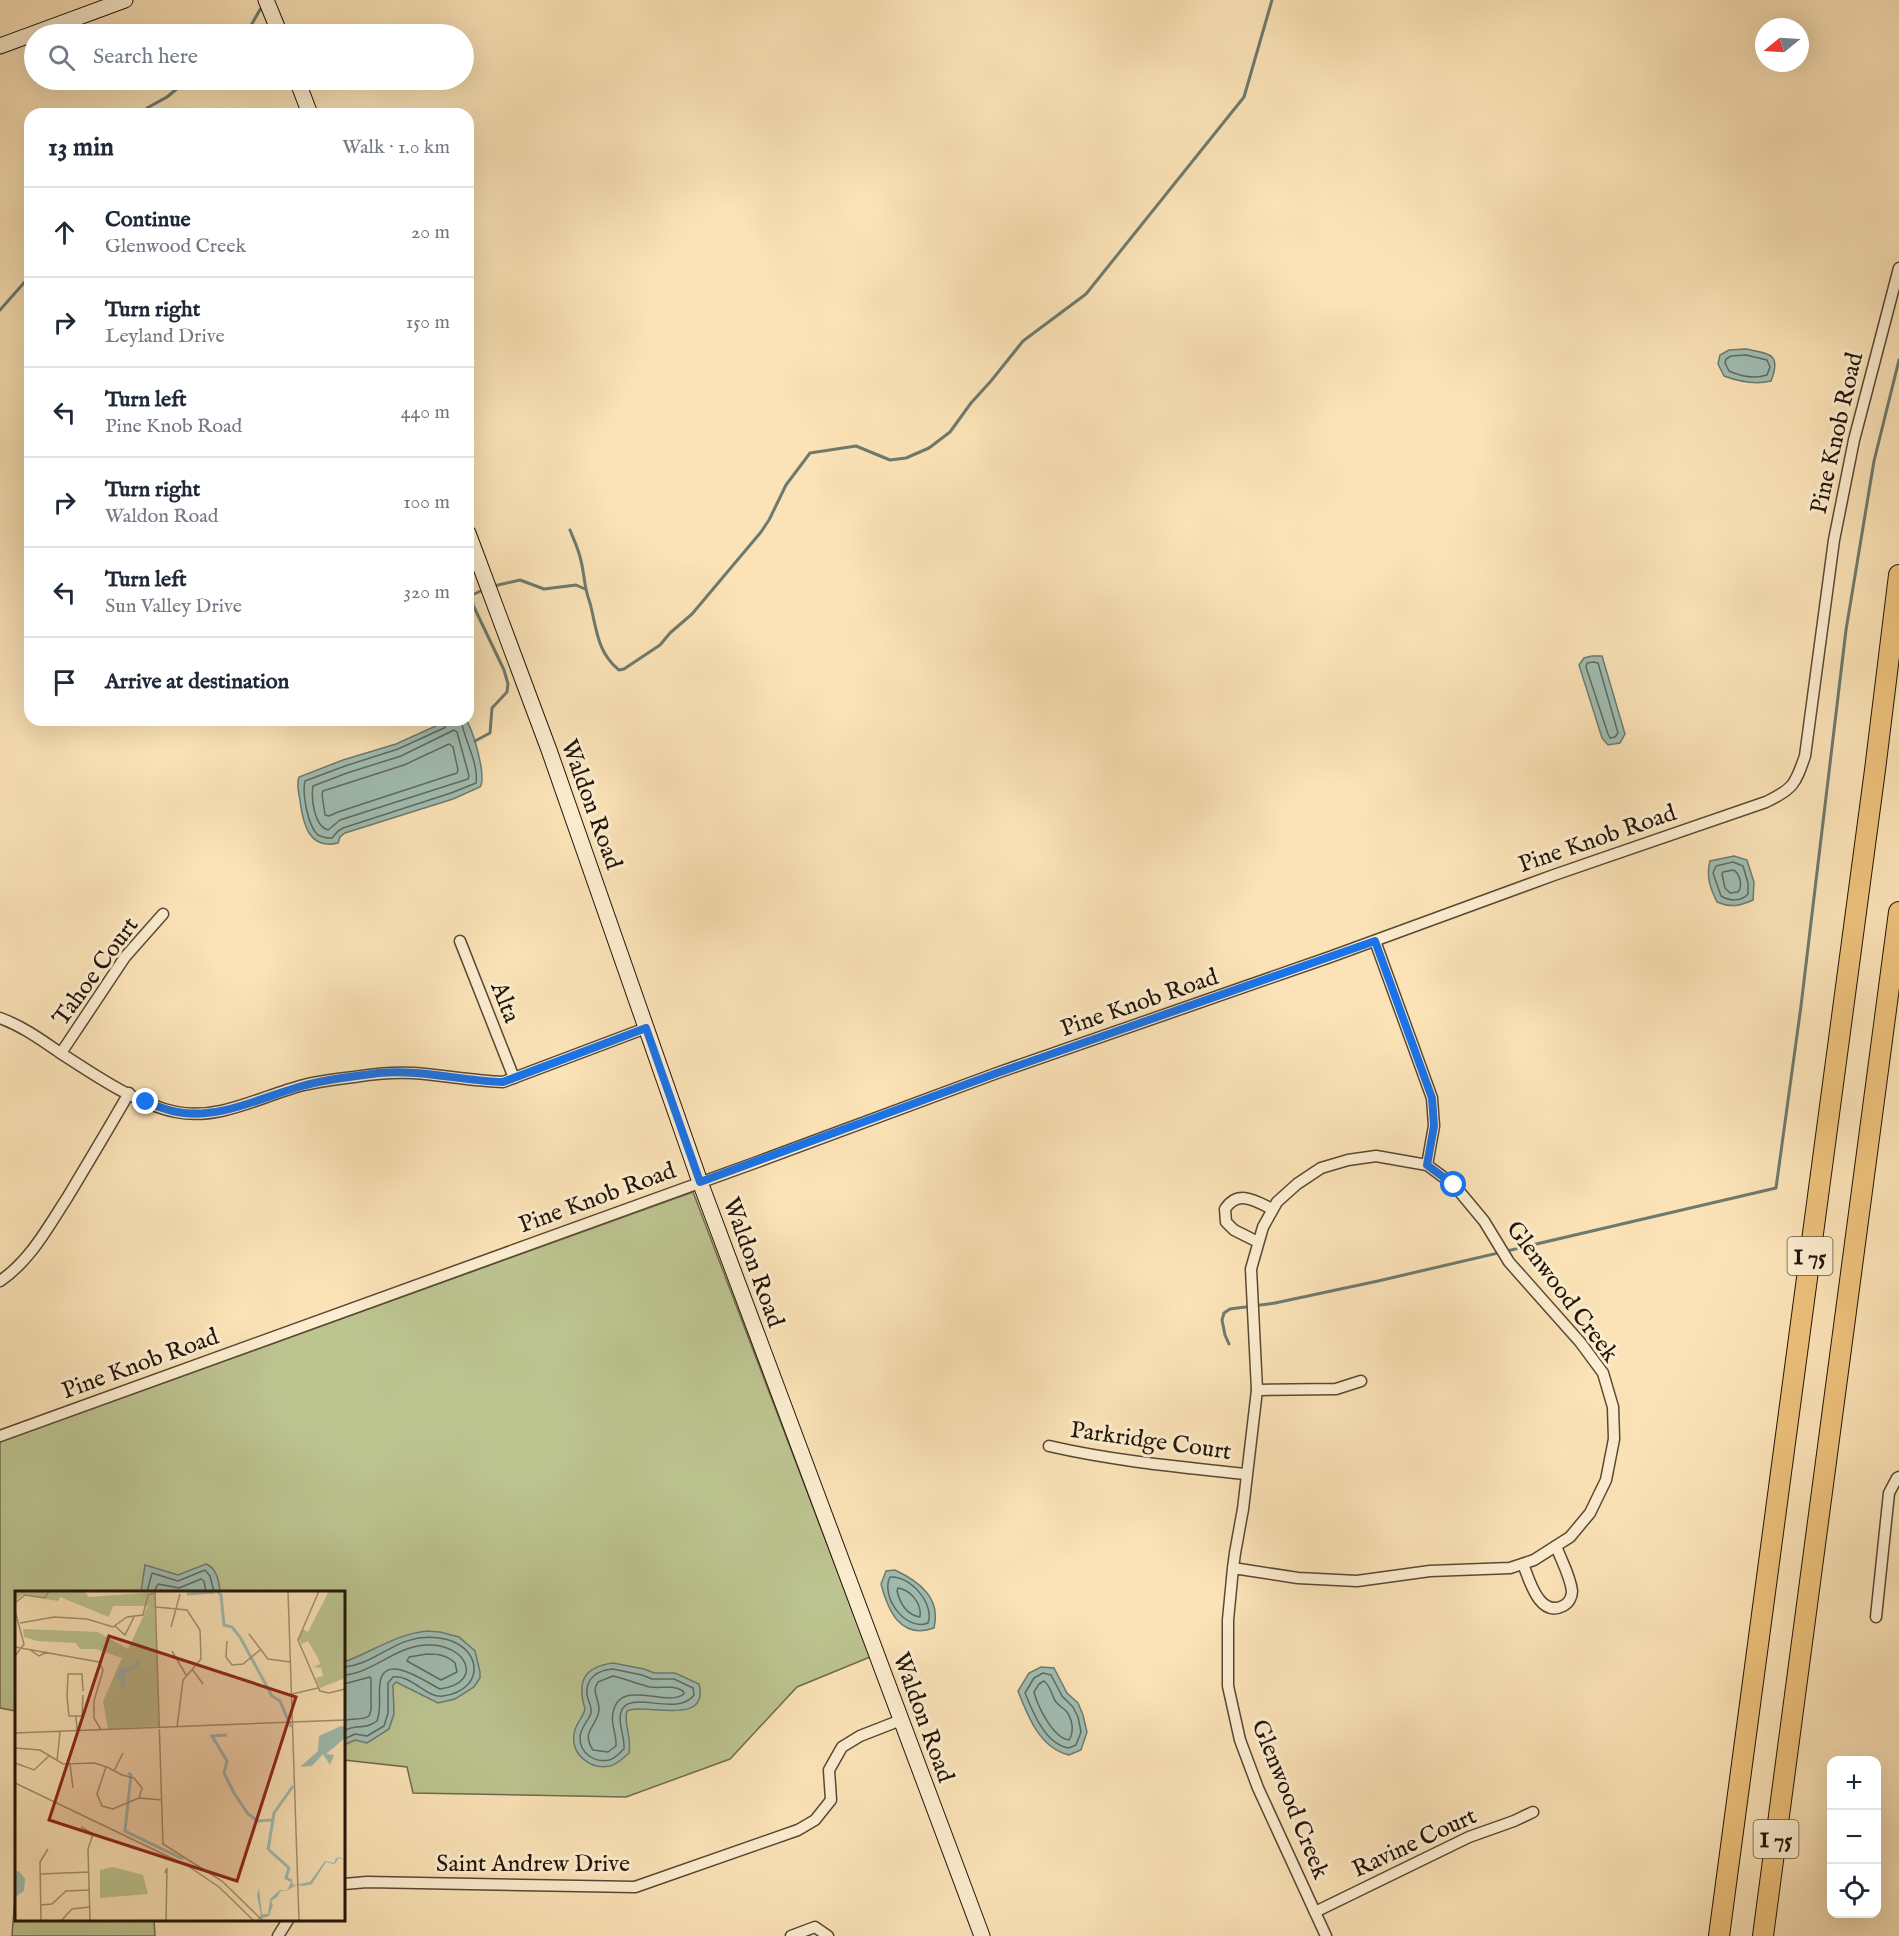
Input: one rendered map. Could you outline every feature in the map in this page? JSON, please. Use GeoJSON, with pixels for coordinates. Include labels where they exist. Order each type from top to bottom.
{"type":"FeatureCollection","features":[{"type":"Feature","properties":{"kind":"highway","name":"I 75"},"geometry":{"type":"LineString","coordinates":[[1719,1936],[1874,781],[1899,575]]}},
{"type":"Feature","properties":{"kind":"highway","name":"I 75"},"geometry":{"type":"LineString","coordinates":[[1763,1936],[1899,912]]}},
{"type":"Feature","properties":{"kind":"street"},"geometry":{"type":"LineString","coordinates":[[60,24],[125,0]]}},
{"type":"Feature","properties":{"kind":"street"},"geometry":{"type":"LineString","coordinates":[[266,0],[276,24]]}},
{"type":"Feature","properties":{"kind":"street"},"geometry":{"type":"LineString","coordinates":[[0,46],[24,37]]}},
{"type":"Feature","properties":{"kind":"street"},"geometry":{"type":"LineString","coordinates":[[301,90],[308,108]]}},
{"type":"Feature","properties":{"kind":"street","name":"Pine Knob Road"},"geometry":{"type":"LineString","coordinates":[[0,1436],[997,1073],[1766,802],[1783,793],[1793,786],[1805,756],[1834,540],[1854,440],[1899,268]]}},
{"type":"Feature","properties":{"kind":"street","name":"Waldon Road"},"geometry":{"type":"LineString","coordinates":[[474,548],[549,750],[700,1182],[982,1936]]}},
{"type":"Feature","properties":{"kind":"street","name":"Tahoe Court"},"geometry":{"type":"LineString","coordinates":[[61,1053],[124,957],[164,914]]}},
{"type":"Feature","properties":{"kind":"street","name":"Alta"},"geometry":{"type":"LineString","coordinates":[[460,941],[514,1078]]}},
{"type":"Feature","properties":{"kind":"street"},"geometry":{"type":"LineString","coordinates":[[1375,941],[1432,1098],[1434,1126],[1427,1165]]}},
{"type":"Feature","properties":{"kind":"street"},"geometry":{"type":"LineString","coordinates":[[0,1018],[32,1033],[61,1053],[146,1102],[176,1112],[210,1113],[240,1106],[305,1084],[382,1073],[412,1073],[503,1082],[646,1028]]}},
{"type":"Feature","properties":{"kind":"street"},"geometry":{"type":"LineString","coordinates":[[0,1281],[28,1255],[47,1230],[129,1093]]}},
{"type":"Feature","properties":{"kind":"street","name":"Glenwood Creek"},"geometry":{"type":"LineString","coordinates":[[1233,1568],[1298,1578],[1357,1581],[1430,1571],[1510,1568],[1534,1560],[1570,1537],[1590,1513],[1606,1480],[1614,1439],[1612,1407],[1603,1373],[1580,1342],[1509,1262],[1484,1221],[1454,1185],[1427,1165],[1376,1156],[1348,1160],[1321,1168],[1297,1184],[1272,1209],[1263,1227],[1251,1269],[1257,1390],[1233,1568],[1228,1620],[1228,1686],[1240,1740],[1258,1788],[1326,1936]]}},
{"type":"Feature","properties":{"kind":"street"},"geometry":{"type":"LineString","coordinates":[[1258,1242],[1234,1230],[1226,1222],[1226,1209],[1234,1200],[1242,1197],[1250,1198],[1272,1209]]}},
{"type":"Feature","properties":{"kind":"street"},"geometry":{"type":"LineString","coordinates":[[1257,1390],[1336,1389],[1361,1381]]}},
{"type":"Feature","properties":{"kind":"street","name":"Parkridge Court"},"geometry":{"type":"LineString","coordinates":[[1049,1446],[1087,1455],[1164,1466],[1246,1474]]}},
{"type":"Feature","properties":{"kind":"street"},"geometry":{"type":"LineString","coordinates":[[1876,1617],[1889,1493],[1899,1477]]}},
{"type":"Feature","properties":{"kind":"street"},"geometry":{"type":"LineString","coordinates":[[1523,1564],[1538,1599],[1546,1606],[1563,1606],[1571,1599],[1572,1592],[1556,1546]]}},
{"type":"Feature","properties":{"kind":"street","name":"Saint Andrew Drive"},"geometry":{"type":"LineString","coordinates":[[345,1884],[367,1882],[635,1887],[798,1830],[814,1820],[831,1800],[830,1770],[842,1747],[860,1736],[901,1720]]}},
{"type":"Feature","properties":{"kind":"street","name":"Ravine Court"},"geometry":{"type":"LineString","coordinates":[[1315,1912],[1469,1837],[1533,1812]]}},
{"type":"Feature","properties":{"kind":"street"},"geometry":{"type":"LineString","coordinates":[[278,1936],[287,1921]]}},
{"type":"Feature","properties":{"kind":"street"},"geometry":{"type":"LineString","coordinates":[[791,1936],[815,1927],[828,1936]]}},
{"type":"Feature","properties":{"kind":"green space"},"geometry":{"type":"Polygon","coordinates":[[[693,1192],[870,1657],[797,1687],[730,1759],[626,1797],[413,1793],[407,1767],[345,1760],[345,1591],[15,1591],[15,1711],[0,1708],[0,1442],[693,1192]]]}},
{"type":"Feature","properties":{"kind":"green space"},"geometry":{"type":"Polygon","coordinates":[[[15,1896],[15,1921],[154,1921],[155,1936],[12,1936],[15,1896]]]}},
{"type":"Feature","properties":{"kind":"water"},"geometry":{"type":"Polygon","coordinates":[[[1746,349],[1771,356],[1775,365],[1771,381],[1748,382],[1724,376],[1718,364],[1720,355],[1729,350],[1746,349]]]}},
{"type":"Feature","properties":{"kind":"water"},"geometry":{"type":"Polygon","coordinates":[[[1602,656],[1625,734],[1620,743],[1608,745],[1602,738],[1579,665],[1584,658],[1602,656]]]}},
{"type":"Feature","properties":{"kind":"water"},"geometry":{"type":"Polygon","coordinates":[[[436,726],[469,726],[482,774],[480,787],[453,799],[345,833],[340,837],[338,843],[320,843],[314,839],[309,833],[301,810],[299,777],[343,760],[396,744],[436,726]]]}},
{"type":"Feature","properties":{"kind":"water"},"geometry":{"type":"Polygon","coordinates":[[[1734,856],[1747,860],[1754,882],[1753,900],[1731,906],[1717,902],[1708,872],[1710,861],[1734,856]]]}},
{"type":"Feature","properties":{"kind":"water"},"geometry":{"type":"Polygon","coordinates":[[[206,1564],[215,1572],[220,1591],[141,1591],[145,1565],[178,1575],[206,1564]]]}},
{"type":"Feature","properties":{"kind":"water"},"geometry":{"type":"Polygon","coordinates":[[[895,1570],[913,1580],[926,1592],[934,1608],[934,1628],[922,1631],[912,1630],[904,1626],[892,1613],[881,1584],[886,1571],[895,1570]]]}},
{"type":"Feature","properties":{"kind":"water"},"geometry":{"type":"Polygon","coordinates":[[[440,1632],[459,1637],[475,1651],[480,1678],[474,1687],[455,1699],[438,1703],[396,1682],[393,1685],[394,1714],[389,1729],[367,1743],[355,1740],[345,1745],[345,1662],[394,1639],[416,1633],[440,1632]]]}},
{"type":"Feature","properties":{"kind":"water"},"geometry":{"type":"Polygon","coordinates":[[[613,1663],[654,1673],[675,1673],[699,1684],[700,1697],[695,1706],[686,1710],[635,1709],[627,1711],[629,1753],[616,1764],[603,1767],[589,1763],[579,1754],[574,1742],[574,1734],[585,1709],[582,1684],[585,1677],[595,1668],[613,1663]]]}},
{"type":"Feature","properties":{"kind":"water"},"geometry":{"type":"Polygon","coordinates":[[[1041,1667],[1054,1668],[1067,1693],[1078,1703],[1083,1715],[1087,1732],[1081,1750],[1069,1755],[1050,1746],[1043,1739],[1031,1721],[1018,1691],[1029,1673],[1041,1667]]]}},
{"type":"Feature","properties":{"kind":"waterway"},"geometry":{"type":"LineString","coordinates":[[570,530],[580,557],[599,642],[612,663],[619,670],[624,669],[660,645],[692,614],[761,532],[786,485],[810,453],[856,446],[890,460],[906,458],[929,448],[950,432],[1023,341],[1086,294],[1244,97],[1272,0]]}},
{"type":"Feature","properties":{"kind":"waterway"},"geometry":{"type":"LineString","coordinates":[[252,24],[262,7]]}},
{"type":"Feature","properties":{"kind":"waterway"},"geometry":{"type":"LineString","coordinates":[[147,108],[175,90]]}},
{"type":"Feature","properties":{"kind":"waterway"},"geometry":{"type":"LineString","coordinates":[[0,310],[24,283]]}},
{"type":"Feature","properties":{"kind":"waterway"},"geometry":{"type":"LineString","coordinates":[[1229,1344],[1222,1320],[1224,1313],[1230,1309],[1275,1303],[1378,1281],[1776,1188],[1801,1006],[1846,630],[1874,461],[1899,360]]}},
{"type":"Feature","properties":{"kind":"waterway"},"geometry":{"type":"LineString","coordinates":[[494,586],[520,580],[544,589],[576,585],[585,589]]}},
{"type":"Feature","properties":{"kind":"waterway"},"geometry":{"type":"LineString","coordinates":[[474,594],[485,589]]}},
{"type":"Feature","properties":{"kind":"waterway"},"geometry":{"type":"LineString","coordinates":[[474,607],[504,670],[508,684],[507,692],[492,708],[490,733],[475,741]]}},
{"type":"Feature","properties":{"kind":"route"},"geometry":{"type":"LineString","coordinates":[[146,1102],[176,1112],[210,1113],[240,1106],[305,1084],[382,1073],[412,1073],[503,1082],[646,1028],[700,1182],[997,1073],[1375,941],[1432,1098],[1434,1126],[1427,1165],[1454,1185]]}}]}
